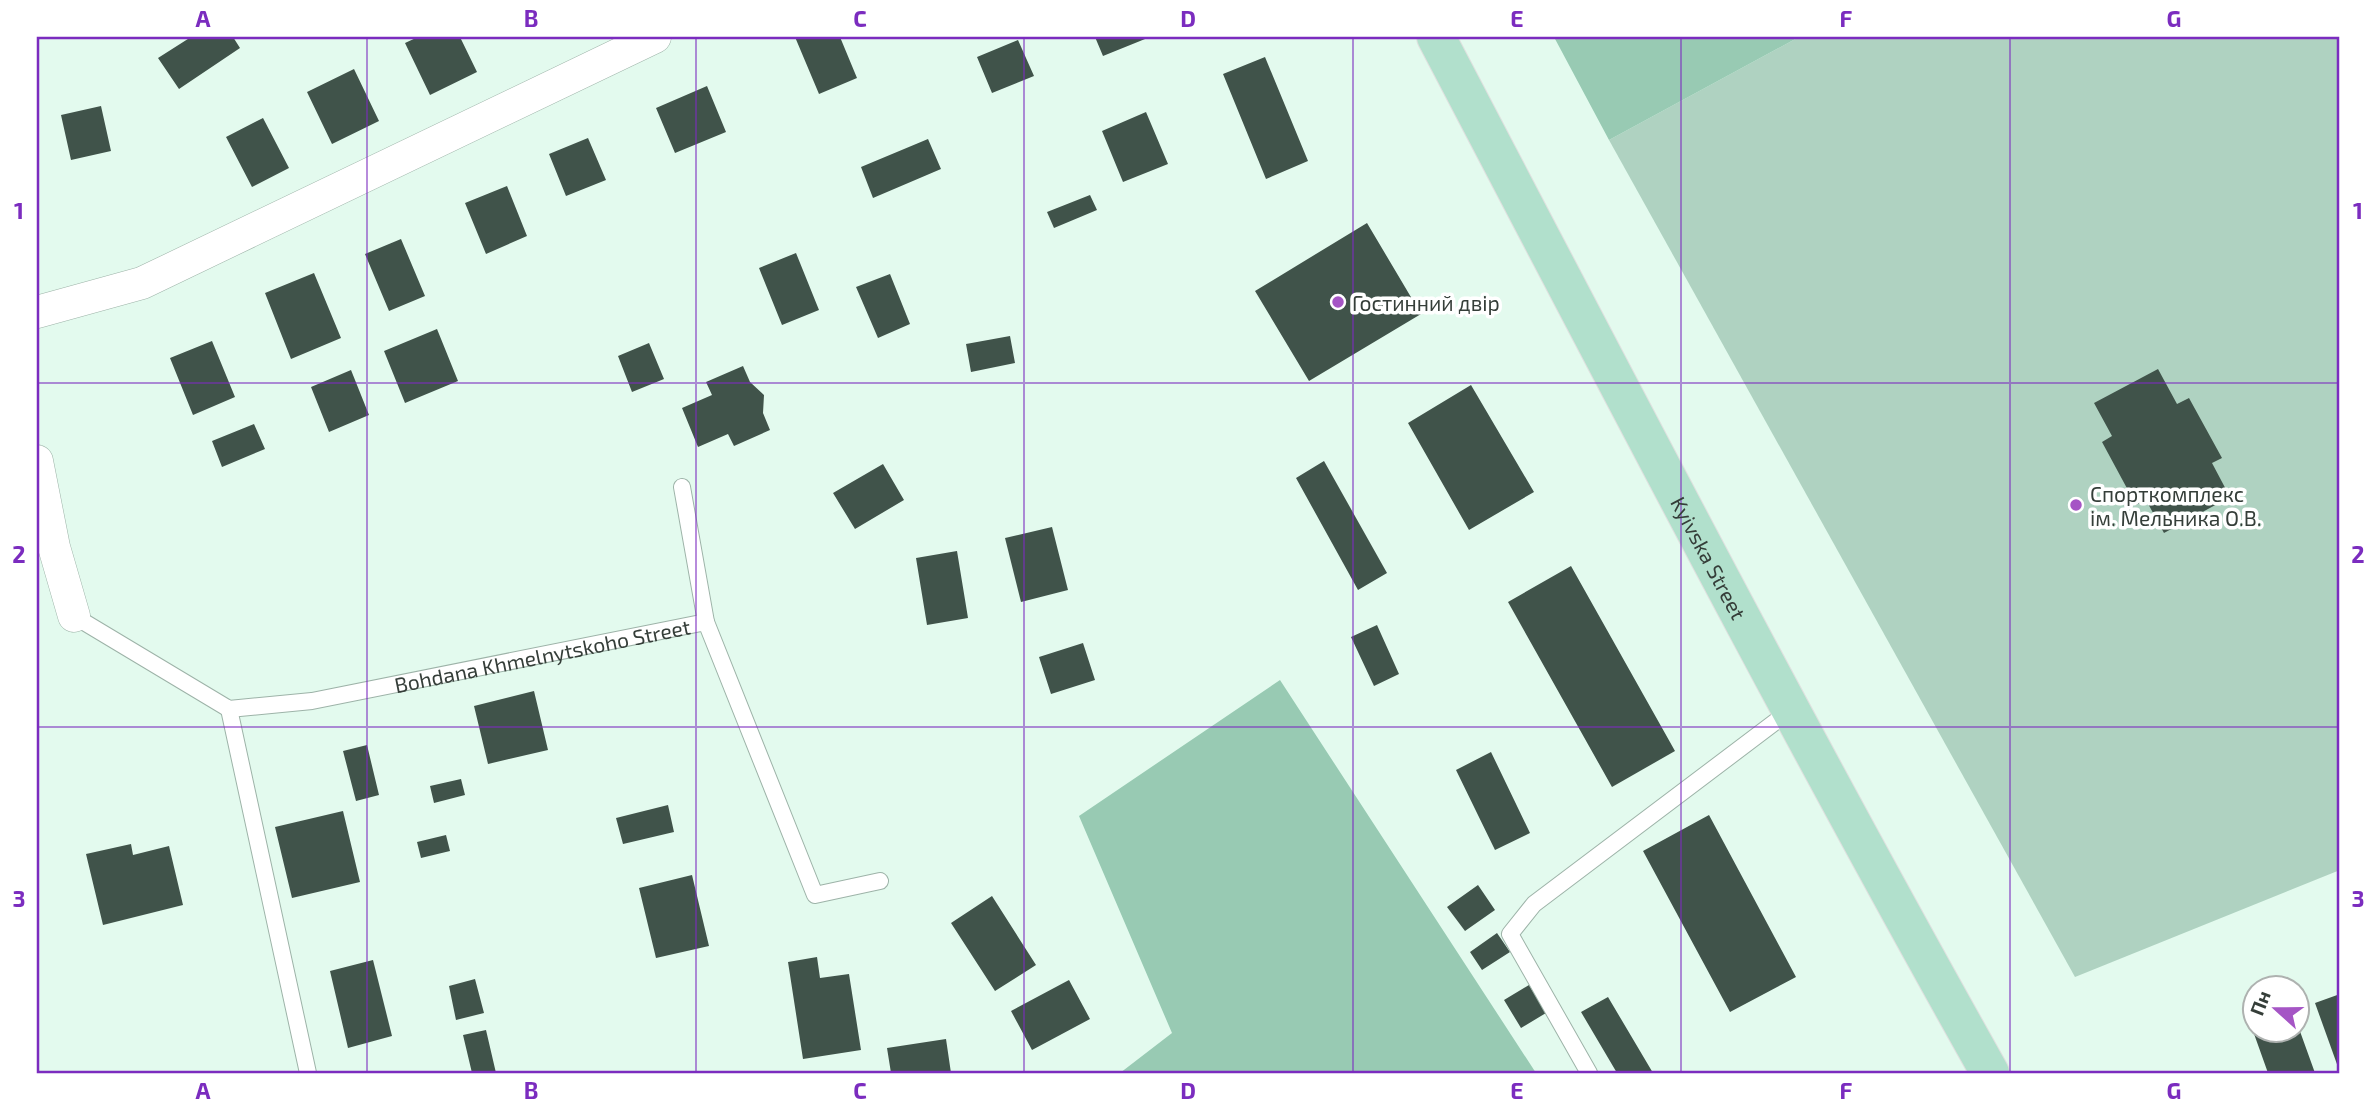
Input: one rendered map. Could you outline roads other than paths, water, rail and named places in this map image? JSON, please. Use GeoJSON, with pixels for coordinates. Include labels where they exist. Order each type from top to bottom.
{"type":"FeatureCollection","features":[{"type":"Feature","properties":{"kind":"main road","name":"Kyivska Street"},"geometry":{"type":"LineString","coordinates":[[1436,37],[1791,710],[1990,1073]]}},
{"type":"Feature","properties":{"kind":"street"},"geometry":{"type":"LineString","coordinates":[[37,312],[142,283],[655,37]]}},
{"type":"Feature","properties":{"kind":"street"},"geometry":{"type":"LineString","coordinates":[[37,461],[45,553],[74,616]]}},
{"type":"Feature","properties":{"kind":"lane"},"geometry":{"type":"LineString","coordinates":[[682,487],[706,622]]}},
{"type":"Feature","properties":{"kind":"lane"},"geometry":{"type":"LineString","coordinates":[[74,616],[229,709],[309,1073]]}},
{"type":"Feature","properties":{"kind":"lane","name":"Bohdana Khmelnytskoho Street"},"geometry":{"type":"LineString","coordinates":[[229,709],[312,701],[706,622],[815,895],[880,881]]}},
{"type":"Feature","properties":{"kind":"lane"},"geometry":{"type":"LineString","coordinates":[[1589,1073],[1510,934],[1534,904],[1791,710]]}},
{"type":"Feature","properties":{"kind":"place","name":"Гостинний двір"},"geometry":{"type":"Point","coordinates":[1338,302]}},
{"type":"Feature","properties":{"kind":"place","name":"Спорткомплекс ім. Мельника О.В."},"geometry":{"type":"Point","coordinates":[2076,505]}}]}
